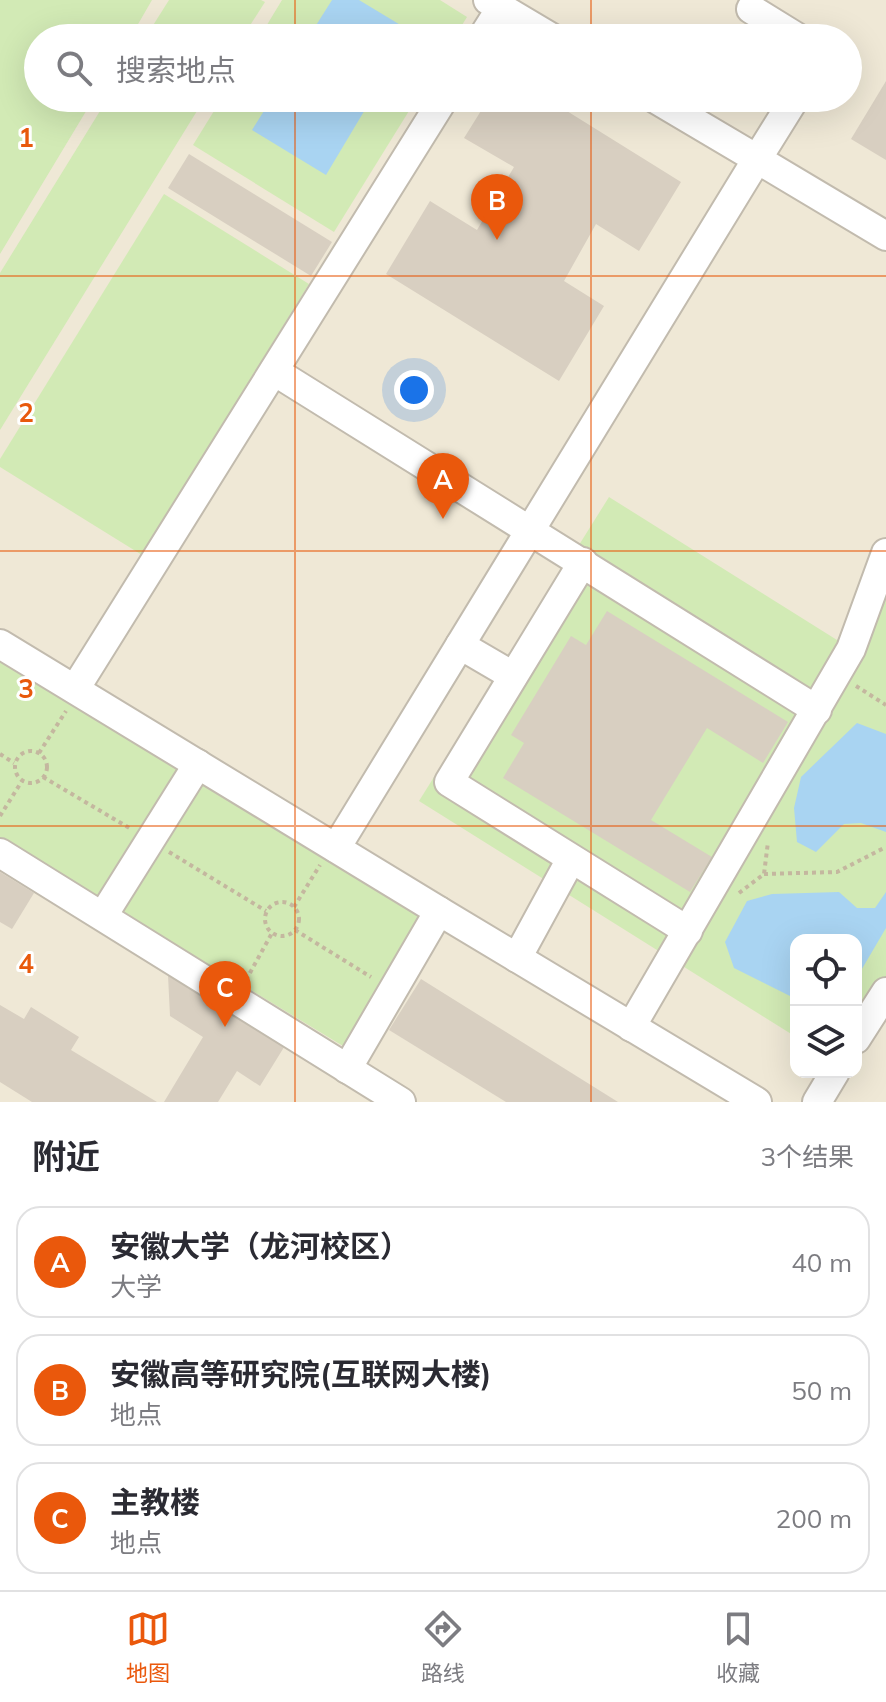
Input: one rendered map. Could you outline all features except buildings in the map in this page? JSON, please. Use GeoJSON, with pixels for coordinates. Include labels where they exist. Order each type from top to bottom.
{"type":"FeatureCollection","features":[{"type":"Feature","properties":{"kind":"lane"},"geometry":{"type":"LineString","coordinates":[[748,3],[778,24]]}},
{"type":"Feature","properties":{"kind":"lane"},"geometry":{"type":"LineString","coordinates":[[487,24],[494,4],[533,11]]}},
{"type":"Feature","properties":{"kind":"lane"},"geometry":{"type":"LineString","coordinates":[[77,690],[435,112]]}},
{"type":"Feature","properties":{"kind":"lane"},"geometry":{"type":"LineString","coordinates":[[678,112],[886,236]]}},
{"type":"Feature","properties":{"kind":"lane"},"geometry":{"type":"LineString","coordinates":[[334,847],[786,112]]}},
{"type":"Feature","properties":{"kind":"lane"},"geometry":{"type":"LineString","coordinates":[[274,371],[531,528],[817,710]]}},
{"type":"Feature","properties":{"kind":"lane"},"geometry":{"type":"LineString","coordinates":[[631,1027],[851,649],[886,553]]}},
{"type":"Feature","properties":{"kind":"lane"},"geometry":{"type":"LineString","coordinates":[[583,562],[449,782],[688,931]]}},
{"type":"Feature","properties":{"kind":"lane"},"geometry":{"type":"LineString","coordinates":[[0,644],[757,1102]]}},
{"type":"Feature","properties":{"kind":"lane"},"geometry":{"type":"LineString","coordinates":[[460,645],[513,676]]}},
{"type":"Feature","properties":{"kind":"lane"},"geometry":{"type":"LineString","coordinates":[[104,914],[198,764]]}},
{"type":"Feature","properties":{"kind":"lane"},"geometry":{"type":"LineString","coordinates":[[0,853],[104,914],[401,1102]]}},
{"type":"Feature","properties":{"kind":"lane"},"geometry":{"type":"LineString","coordinates":[[517,958],[571,859]]}},
{"type":"Feature","properties":{"kind":"lane"},"geometry":{"type":"LineString","coordinates":[[347,1069],[439,911]]}},
{"type":"Feature","properties":{"kind":"lane"},"geometry":{"type":"LineString","coordinates":[[862,1030],[886,992]]}},
{"type":"Feature","properties":{"kind":"lane"},"geometry":{"type":"LineString","coordinates":[[817,1102],[831,1078]]}},
{"type":"Feature","properties":{"kind":"path"},"geometry":{"type":"LineString","coordinates":[[837,674],[886,705]]}},
{"type":"Feature","properties":{"kind":"path"},"geometry":{"type":"LineString","coordinates":[[39,753],[77,690]]}},
{"type":"Feature","properties":{"kind":"path"},"geometry":{"type":"LineString","coordinates":[[24,751],[39,753],[46,761],[43,777],[33,783],[22,781],[15,773],[14,763],[24,751]]}},
{"type":"Feature","properties":{"kind":"path"},"geometry":{"type":"LineString","coordinates":[[0,754],[14,763]]}},
{"type":"Feature","properties":{"kind":"path"},"geometry":{"type":"LineString","coordinates":[[43,777],[266,911]]}},
{"type":"Feature","properties":{"kind":"path"},"geometry":{"type":"LineString","coordinates":[[0,816],[22,781]]}},
{"type":"Feature","properties":{"kind":"path"},"geometry":{"type":"LineString","coordinates":[[294,907],[334,847]]}},
{"type":"Feature","properties":{"kind":"path"},"geometry":{"type":"LineString","coordinates":[[764,874],[837,872],[886,847]]}},
{"type":"Feature","properties":{"kind":"path"},"geometry":{"type":"LineString","coordinates":[[266,911],[279,902],[294,907]]}},
{"type":"Feature","properties":{"kind":"path"},"geometry":{"type":"LineString","coordinates":[[266,911],[266,925],[272,933],[281,936],[295,930],[299,921],[294,907]]}},
{"type":"Feature","properties":{"kind":"path"},"geometry":{"type":"LineString","coordinates":[[295,930],[393,991]]}},
{"type":"Feature","properties":{"kind":"path"},"geometry":{"type":"LineString","coordinates":[[236,998],[272,933]]}},
{"type":"Feature","properties":{"kind":"shaded area"},"geometry":{"type":"Polygon","coordinates":[[[0,0],[886,0],[886,1102],[0,1102],[0,0]]]}},
{"type":"Feature","properties":{"kind":"green space"},"geometry":{"type":"Polygon","coordinates":[[[0,0],[152,0],[138,24],[24,24],[24,112],[86,112],[0,254],[0,0]]]}},
{"type":"Feature","properties":{"kind":"green space"},"geometry":{"type":"Polygon","coordinates":[[[169,0],[265,2],[251,24],[154,24],[169,0]]]}},
{"type":"Feature","properties":{"kind":"green space"},"geometry":{"type":"Polygon","coordinates":[[[282,0],[440,0],[467,17],[463,24],[267,24],[282,0]]]}},
{"type":"Feature","properties":{"kind":"green space"},"geometry":{"type":"Polygon","coordinates":[[[99,112],[196,112],[0,430],[0,273],[99,112]]]}},
{"type":"Feature","properties":{"kind":"green space"},"geometry":{"type":"Polygon","coordinates":[[[213,112],[408,112],[334,232],[193,145],[213,112]]]}},
{"type":"Feature","properties":{"kind":"green space"},"geometry":{"type":"Polygon","coordinates":[[[164,194],[309,284],[142,555],[0,467],[0,459],[164,194]]]}},
{"type":"Feature","properties":{"kind":"green space"},"geometry":{"type":"Polygon","coordinates":[[[609,497],[837,640],[886,562],[886,1013],[862,1051],[862,934],[790,934],[790,1033],[419,801],[609,497]]]}},
{"type":"Feature","properties":{"kind":"green space"},"geometry":{"type":"Polygon","coordinates":[[[0,658],[423,915],[343,1046],[0,838],[0,658]]]}},
{"type":"Feature","properties":{"kind":"water"},"geometry":{"type":"Polygon","coordinates":[[[332,0],[359,0],[399,24],[317,24],[332,0]]]}},
{"type":"Feature","properties":{"kind":"water"},"geometry":{"type":"Polygon","coordinates":[[[263,112],[364,112],[326,175],[252,130],[263,112]]]}},
{"type":"Feature","properties":{"kind":"water"},"geometry":{"type":"Polygon","coordinates":[[[857,723],[886,734],[886,832],[861,823],[844,824],[816,852],[797,842],[794,808],[801,777],[857,723]]]}},
{"type":"Feature","properties":{"kind":"water"},"geometry":{"type":"Polygon","coordinates":[[[839,892],[857,908],[875,908],[886,892],[886,928],[862,969],[862,934],[790,934],[790,996],[734,968],[725,942],[747,901],[772,894],[839,892]]]}},
{"type":"Feature","properties":{"kind":"place","name":"安徽高等研究院(互联网大楼)"},"geometry":{"type":"Point","coordinates":[497,240]}},
{"type":"Feature","properties":{"kind":"place","name":"安徽大学（龙河校区）"},"geometry":{"type":"Point","coordinates":[443,519]}},
{"type":"Feature","properties":{"kind":"place","name":"主教楼"},"geometry":{"type":"Point","coordinates":[225,1027]}}]}
